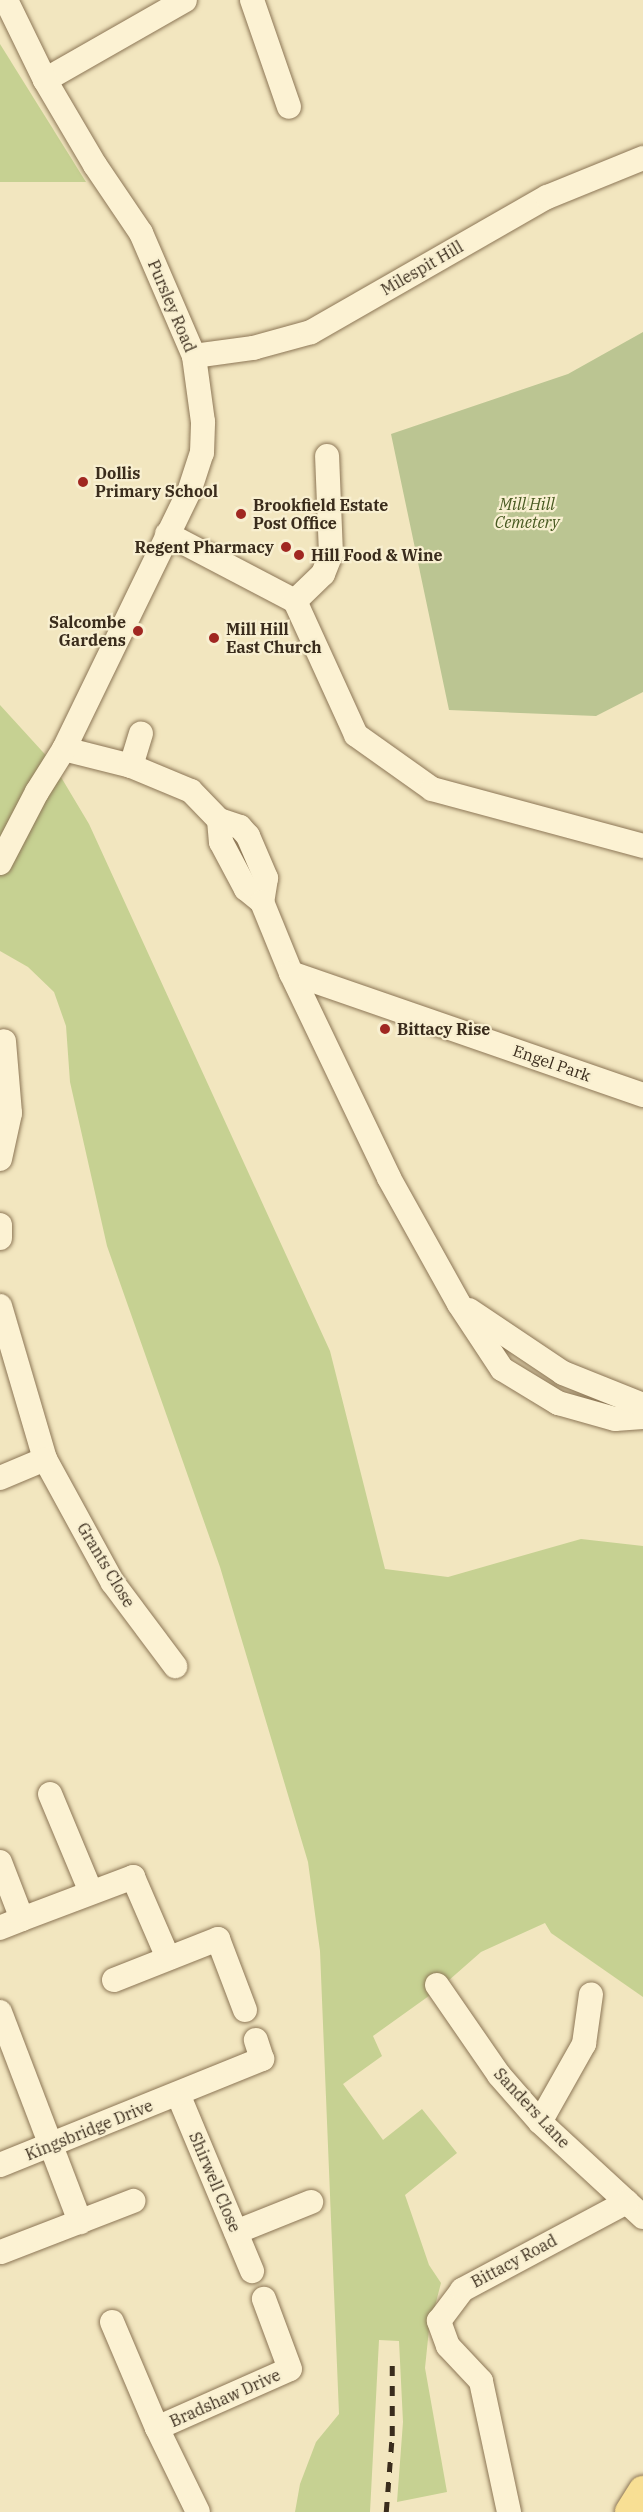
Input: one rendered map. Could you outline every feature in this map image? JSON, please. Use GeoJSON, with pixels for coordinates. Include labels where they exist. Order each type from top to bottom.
{"type":"FeatureCollection","features":[{"type":"Feature","properties":{"kind":"main road"},"geometry":{"type":"LineString","coordinates":[[630,2512],[643,2491]]}},
{"type":"Feature","properties":{"kind":"street","name":"Pursley Road"},"geometry":{"type":"LineString","coordinates":[[0,863],[37,792],[64,749],[190,489],[202,453],[203,422],[194,356],[141,233],[95,165],[45,80],[6,0]]}},
{"type":"Feature","properties":{"kind":"street"},"geometry":{"type":"LineString","coordinates":[[45,80],[185,0]]}},
{"type":"Feature","properties":{"kind":"street"},"geometry":{"type":"LineString","coordinates":[[252,0],[289,107]]}},
{"type":"Feature","properties":{"kind":"street","name":"Milespit Hill"},"geometry":{"type":"LineString","coordinates":[[194,356],[254,348],[311,332],[547,196],[643,158]]}},
{"type":"Feature","properties":{"kind":"street"},"geometry":{"type":"LineString","coordinates":[[295,601],[323,574],[331,554],[327,456]]}},
{"type":"Feature","properties":{"kind":"street"},"geometry":{"type":"LineString","coordinates":[[167,534],[295,601],[356,735],[432,789],[637,838]]}},
{"type":"Feature","properties":{"kind":"street"},"geometry":{"type":"LineString","coordinates":[[131,766],[141,733]]}},
{"type":"Feature","properties":{"kind":"street"},"geometry":{"type":"LineString","coordinates":[[64,749],[131,766],[191,791],[219,820],[221,842],[246,889],[262,902],[291,973],[389,1178],[459,1304],[502,1369],[558,1403],[615,1419],[643,1417]]}},
{"type":"Feature","properties":{"kind":"street","name":"Engel Park"},"geometry":{"type":"LineString","coordinates":[[291,973],[643,1095]]}},
{"type":"Feature","properties":{"kind":"street"},"geometry":{"type":"LineString","coordinates":[[0,1159],[10,1113],[4,1041]]}},
{"type":"Feature","properties":{"kind":"street"},"geometry":{"type":"LineString","coordinates":[[0,1225],[0,1238]]}},
{"type":"Feature","properties":{"kind":"street"},"geometry":{"type":"LineString","coordinates":[[459,1304],[563,1373],[643,1405]]}},
{"type":"Feature","properties":{"kind":"street","name":"Grants Close"},"geometry":{"type":"LineString","coordinates":[[0,1306],[45,1460],[113,1583],[175,1666]]}},
{"type":"Feature","properties":{"kind":"street"},"geometry":{"type":"LineString","coordinates":[[0,1478],[45,1460]]}},
{"type":"Feature","properties":{"kind":"street"},"geometry":{"type":"LineString","coordinates":[[50,1794],[91,1892]]}},
{"type":"Feature","properties":{"kind":"street"},"geometry":{"type":"LineString","coordinates":[[0,1862],[22,1919]]}},
{"type":"Feature","properties":{"kind":"street"},"geometry":{"type":"LineString","coordinates":[[0,1928],[133,1877],[168,1958]]}},
{"type":"Feature","properties":{"kind":"street"},"geometry":{"type":"LineString","coordinates":[[114,1980],[218,1939],[245,2010]]}},
{"type":"Feature","properties":{"kind":"street","name":"Sanders Lane"},"geometry":{"type":"LineString","coordinates":[[437,1985],[499,2075],[540,2122],[635,2209]]}},
{"type":"Feature","properties":{"kind":"street"},"geometry":{"type":"LineString","coordinates":[[540,2122],[584,2044],[591,1994]]}},
{"type":"Feature","properties":{"kind":"street"},"geometry":{"type":"LineString","coordinates":[[0,2012],[53,2145],[80,2222]]}},
{"type":"Feature","properties":{"kind":"street","name":"Kingsbridge Drive"},"geometry":{"type":"LineString","coordinates":[[0,2166],[262,2059],[256,2040]]}},
{"type":"Feature","properties":{"kind":"street","name":"Shirwell Close"},"geometry":{"type":"LineString","coordinates":[[178,2094],[252,2271]]}},
{"type":"Feature","properties":{"kind":"street"},"geometry":{"type":"LineString","coordinates":[[1,2252],[133,2201]]}},
{"type":"Feature","properties":{"kind":"street"},"geometry":{"type":"LineString","coordinates":[[236,2232],[311,2202]]}},
{"type":"Feature","properties":{"kind":"street","name":"Bittacy Road"},"geometry":{"type":"LineString","coordinates":[[509,2512],[481,2381],[448,2346],[438,2321],[462,2290],[635,2209]]}},
{"type":"Feature","properties":{"kind":"street","name":"Bradshaw Drive"},"geometry":{"type":"LineString","coordinates":[[157,2428],[290,2369],[264,2299]]}},
{"type":"Feature","properties":{"kind":"street"},"geometry":{"type":"LineString","coordinates":[[112,2322],[157,2428],[198,2512]]}},
{"type":"Feature","properties":{"kind":"green space"},"geometry":{"type":"Polygon","coordinates":[[[0,44],[86,182],[0,182],[0,44]]]}},
{"type":"Feature","properties":{"kind":"green space","name":"Mill Hill Cemetery"},"geometry":{"type":"Polygon","coordinates":[[[643,332],[643,692],[596,716],[449,710],[391,434],[568,374],[643,332]]]}},
{"type":"Feature","properties":{"kind":"green space"},"geometry":{"type":"Polygon","coordinates":[[[0,705],[52,762],[89,824],[330,1351],[385,1569],[448,1577],[581,1539],[643,1546],[643,1997],[551,1933],[545,1923],[481,1952],[440,1988],[373,2036],[382,2056],[343,2084],[383,2140],[422,2109],[457,2153],[405,2195],[429,2265],[441,2283],[429,2329],[425,2368],[447,2492],[397,2502],[403,2422],[399,2341],[379,2340],[370,2512],[295,2512],[300,2484],[316,2442],[339,2414],[320,1951],[308,1862],[220,1567],[107,1246],[70,1082],[66,1026],[54,992],[28,967],[0,951],[0,705]]]}},
{"type":"Feature","properties":{"kind":"railway"},"geometry":{"type":"LineString","coordinates":[[386,2512],[392,2436],[392,2357]]}},
{"type":"Feature","properties":{"kind":"place","name":"Dollis Primary School"},"geometry":{"type":"Point","coordinates":[83,482]}},
{"type":"Feature","properties":{"kind":"place","name":"Brookfield Estate Post Office"},"geometry":{"type":"Point","coordinates":[241,514]}},
{"type":"Feature","properties":{"kind":"place","name":"Regent Pharmacy"},"geometry":{"type":"Point","coordinates":[286,547]}},
{"type":"Feature","properties":{"kind":"place","name":"Hill Food & Wine"},"geometry":{"type":"Point","coordinates":[299,555]}},
{"type":"Feature","properties":{"kind":"place","name":"Salcombe Gardens"},"geometry":{"type":"Point","coordinates":[138,631]}},
{"type":"Feature","properties":{"kind":"place","name":"Mill Hill East Church"},"geometry":{"type":"Point","coordinates":[214,638]}},
{"type":"Feature","properties":{"kind":"place","name":"Bittacy Rise"},"geometry":{"type":"Point","coordinates":[385,1029]}}]}
